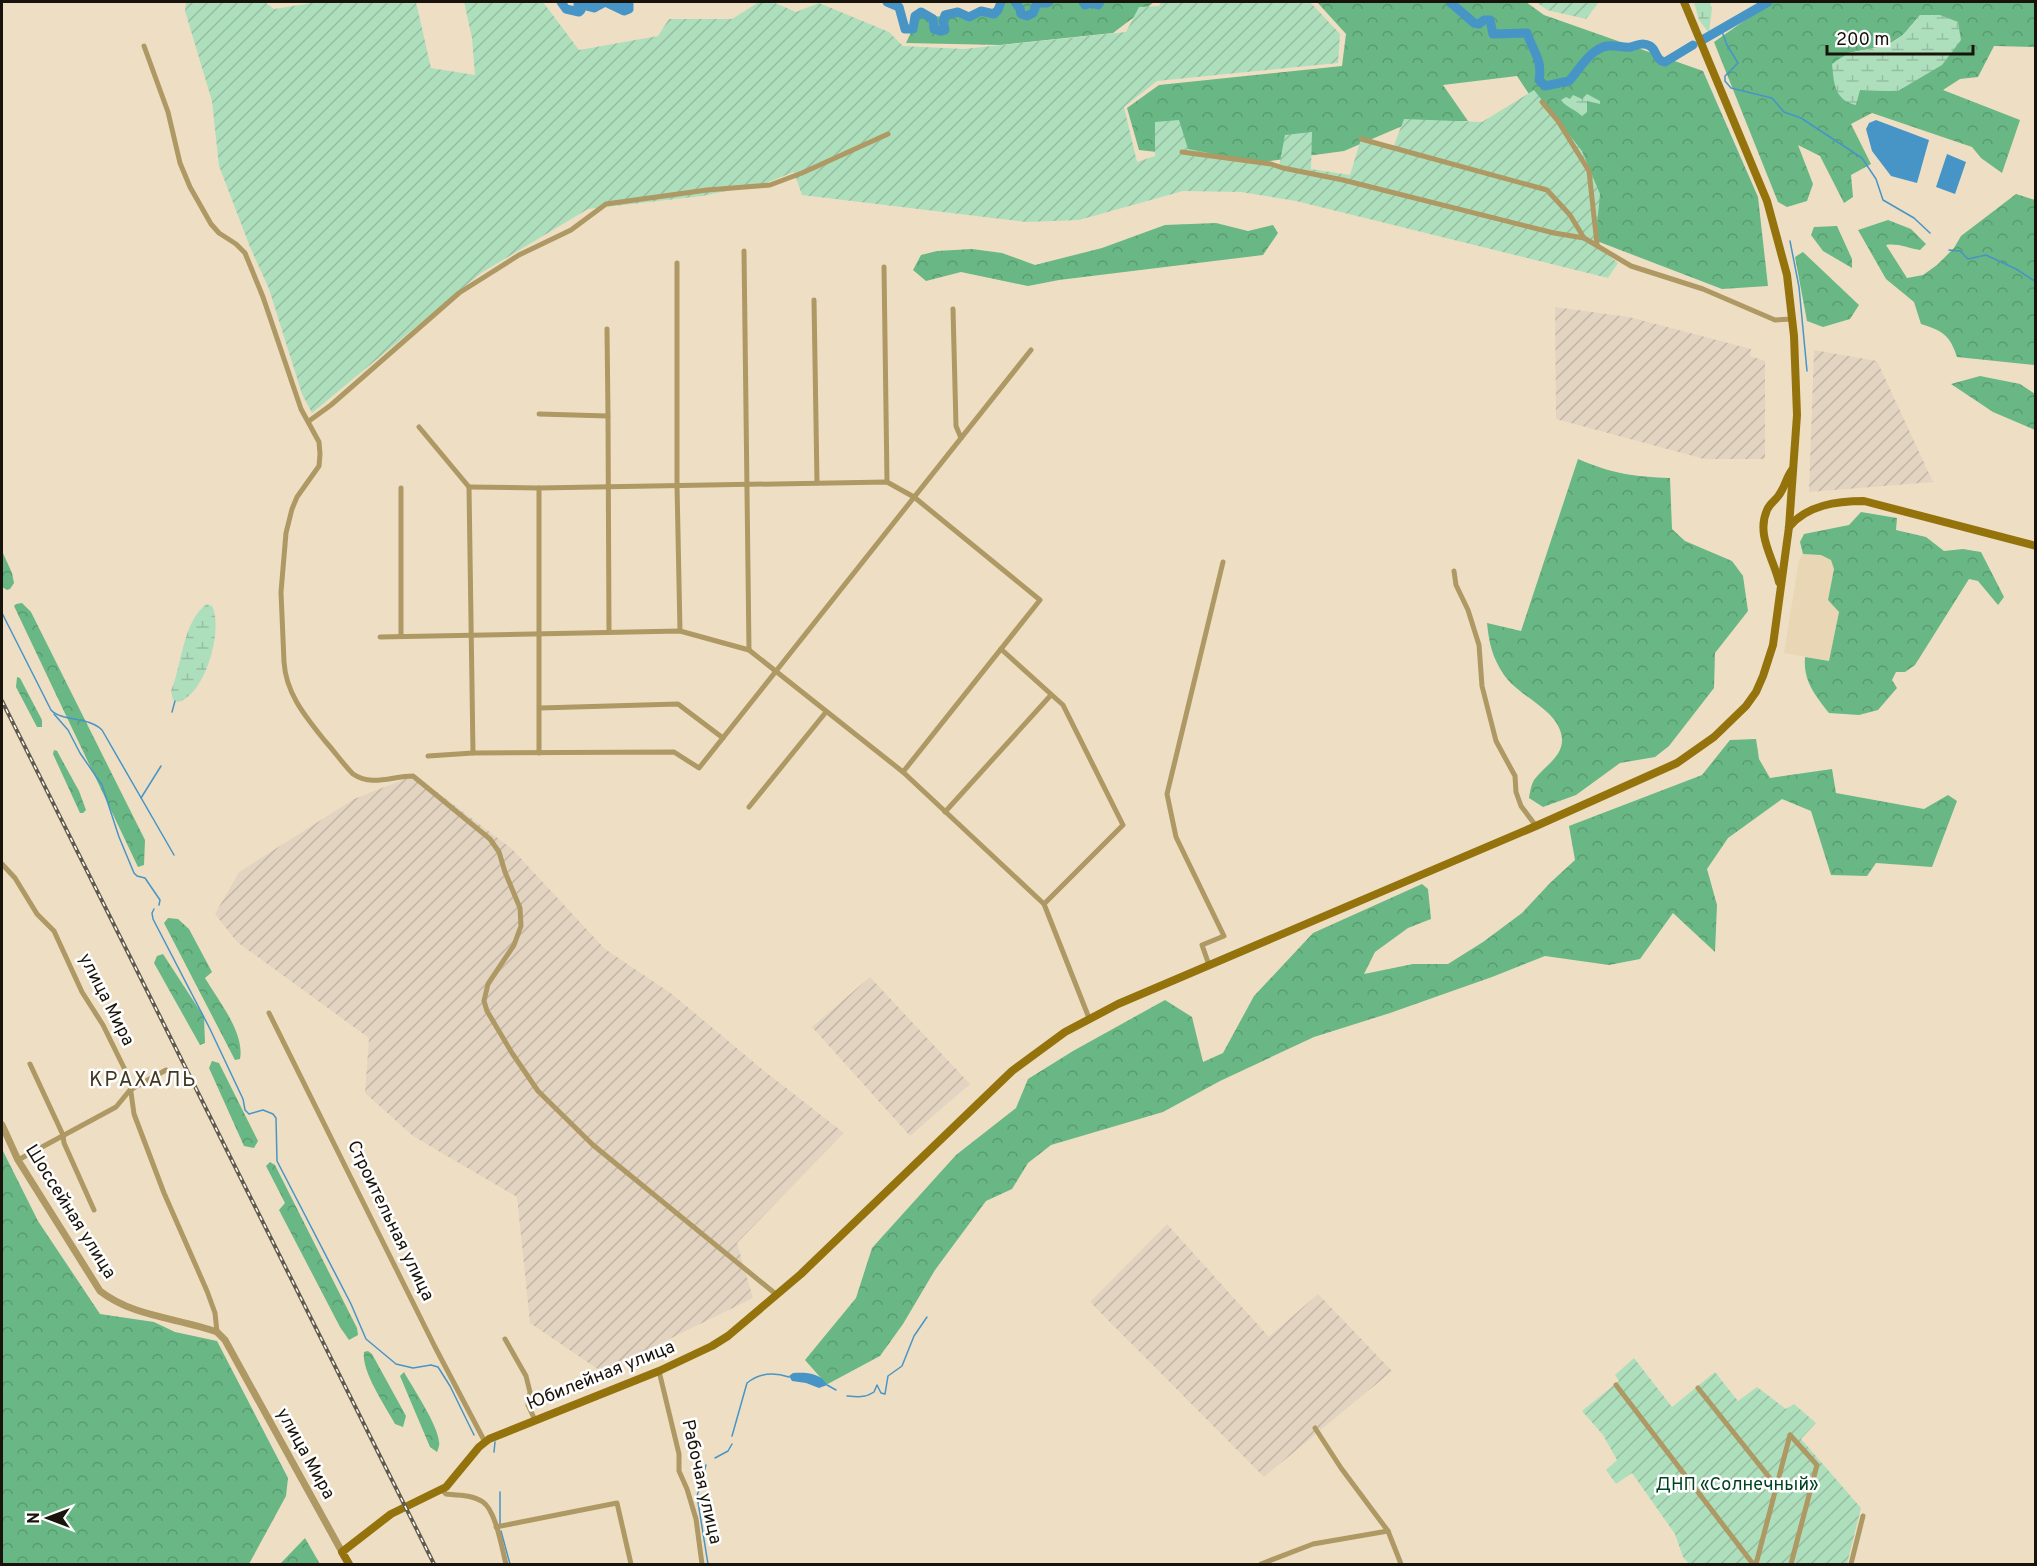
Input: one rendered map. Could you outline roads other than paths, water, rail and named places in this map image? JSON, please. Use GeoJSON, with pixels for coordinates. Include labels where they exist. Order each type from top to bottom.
{"type":"FeatureCollection","features":[{"type":"Feature","properties":{"kind":"main road","name":"Юбилейная улица"},"geometry":{"type":"LineString","coordinates":[[342,1552],[392,1514],[442,1490],[485,1442],[534,1420],[659,1371],[728,1336],[777,1295],[1012,1071],[1065,1032],[1089,1018],[1209,965],[1536,826],[1677,763],[1696,752],[1746,706],[1763,676],[1773,645],[1792,502],[1797,415],[1792,319],[1786,275],[1767,201],[1684,2]]}},
{"type":"Feature","properties":{"kind":"main road"},"geometry":{"type":"LineString","coordinates":[[1780,586],[1774,561],[1766,546],[1763,529],[1768,508],[1779,497],[1794,468]]}},
{"type":"Feature","properties":{"kind":"main road"},"geometry":{"type":"LineString","coordinates":[[1779,497],[1788,496],[1798,512],[1837,503],[1864,501],[2036,546]]}},
{"type":"Feature","properties":{"kind":"main road"},"geometry":{"type":"LineString","coordinates":[[1789,527],[1808,511]]}},
{"type":"Feature","properties":{"kind":"main road"},"geometry":{"type":"LineString","coordinates":[[1774,561],[1780,561],[1785,556]]}},
{"type":"Feature","properties":{"kind":"main road"},"geometry":{"type":"LineString","coordinates":[[342,1552],[349,1564]]}},
{"type":"Feature","properties":{"kind":"street"},"geometry":{"type":"LineString","coordinates":[[144,46],[168,112],[180,163],[190,188],[216,230],[245,253],[263,297],[296,395],[319,441],[320,463],[297,497],[292,509],[286,533],[281,584],[284,672],[296,702],[353,774],[369,781],[413,776],[496,845],[520,908],[520,926],[514,945],[488,984],[484,1001],[487,1011],[512,1053],[538,1091],[593,1145],[777,1295]]}},
{"type":"Feature","properties":{"kind":"street"},"geometry":{"type":"LineString","coordinates":[[1542,102],[1558,122],[1588,171],[1597,244]]}},
{"type":"Feature","properties":{"kind":"street"},"geometry":{"type":"LineString","coordinates":[[309,421],[331,405],[459,293],[519,255],[571,230],[606,204],[707,190],[770,185],[888,134]]}},
{"type":"Feature","properties":{"kind":"street"},"geometry":{"type":"LineString","coordinates":[[1361,139],[1547,190],[1570,214],[1584,238]]}},
{"type":"Feature","properties":{"kind":"street"},"geometry":{"type":"LineString","coordinates":[[1182,152],[1271,164],[1554,233],[1584,238],[1630,266],[1702,289],[1775,320],[1792,319]]}},
{"type":"Feature","properties":{"kind":"street"},"geometry":{"type":"LineString","coordinates":[[744,251],[749,650]]}},
{"type":"Feature","properties":{"kind":"street"},"geometry":{"type":"LineString","coordinates":[[677,263],[677,485],[680,631]]}},
{"type":"Feature","properties":{"kind":"street"},"geometry":{"type":"LineString","coordinates":[[884,267],[887,482]]}},
{"type":"Feature","properties":{"kind":"street"},"geometry":{"type":"LineString","coordinates":[[814,300],[817,483]]}},
{"type":"Feature","properties":{"kind":"street"},"geometry":{"type":"LineString","coordinates":[[953,309],[956,426],[961,438]]}},
{"type":"Feature","properties":{"kind":"street"},"geometry":{"type":"LineString","coordinates":[[607,329],[609,632]]}},
{"type":"Feature","properties":{"kind":"street"},"geometry":{"type":"LineString","coordinates":[[428,756],[473,753],[674,752],[699,768],[1031,351]]}},
{"type":"Feature","properties":{"kind":"street"},"geometry":{"type":"LineString","coordinates":[[539,414],[608,416]]}},
{"type":"Feature","properties":{"kind":"street"},"geometry":{"type":"LineString","coordinates":[[419,427],[469,487],[473,753]]}},
{"type":"Feature","properties":{"kind":"street"},"geometry":{"type":"LineString","coordinates":[[469,487],[539,488],[887,482],[914,497],[1040,600],[903,772]]}},
{"type":"Feature","properties":{"kind":"street"},"geometry":{"type":"LineString","coordinates":[[401,488],[401,636]]}},
{"type":"Feature","properties":{"kind":"street"},"geometry":{"type":"LineString","coordinates":[[539,488],[539,753]]}},
{"type":"Feature","properties":{"kind":"street"},"geometry":{"type":"LineString","coordinates":[[1209,965],[1202,945],[1224,936],[1176,837],[1167,794],[1223,562]]}},
{"type":"Feature","properties":{"kind":"street"},"geometry":{"type":"LineString","coordinates":[[1454,571],[1456,585],[1468,610],[1479,645],[1482,686],[1496,741],[1515,776],[1516,792],[1521,806],[1536,826]]}},
{"type":"Feature","properties":{"kind":"street"},"geometry":{"type":"LineString","coordinates":[[380,636],[680,631],[749,650],[903,772],[1044,904],[1089,1018]]}},
{"type":"Feature","properties":{"kind":"street"},"geometry":{"type":"LineString","coordinates":[[1001,649],[1063,705],[1123,825],[1044,904]]}},
{"type":"Feature","properties":{"kind":"street"},"geometry":{"type":"LineString","coordinates":[[945,812],[1051,695]]}},
{"type":"Feature","properties":{"kind":"street"},"geometry":{"type":"LineString","coordinates":[[540,708],[678,704],[723,738]]}},
{"type":"Feature","properties":{"kind":"street"},"geometry":{"type":"LineString","coordinates":[[749,807],[826,712]]}},
{"type":"Feature","properties":{"kind":"street","name":"улица Мира"},"geometry":{"type":"LineString","coordinates":[[2,864],[15,878],[37,914],[54,931],[81,992],[103,1025],[129,1078],[134,1114],[164,1193],[207,1291],[215,1313],[217,1332]]}},
{"type":"Feature","properties":{"kind":"street","name":"Строительная улица"},"geometry":{"type":"LineString","coordinates":[[269,1012],[435,1347],[485,1442]]}},
{"type":"Feature","properties":{"kind":"street"},"geometry":{"type":"LineString","coordinates":[[30,1064],[94,1210]]}},
{"type":"Feature","properties":{"kind":"street"},"geometry":{"type":"LineString","coordinates":[[18,1160],[116,1107],[130,1090],[166,1070]]}},
{"type":"Feature","properties":{"kind":"street","name":"Шоссейная улица"},"geometry":{"type":"LineString","coordinates":[[2,1125],[18,1160],[100,1291],[110,1299],[138,1310],[217,1332],[225,1340]]}},
{"type":"Feature","properties":{"kind":"street"},"geometry":{"type":"LineString","coordinates":[[505,1339],[526,1376],[530,1392],[528,1405],[534,1420]]}},
{"type":"Feature","properties":{"kind":"street","name":"улица Мира"},"geometry":{"type":"LineString","coordinates":[[225,1340],[342,1552]]}},
{"type":"Feature","properties":{"kind":"street","name":"Рабочая улица"},"geometry":{"type":"LineString","coordinates":[[659,1371],[679,1454],[679,1471],[696,1519],[702,1564]]}},
{"type":"Feature","properties":{"kind":"street"},"geometry":{"type":"LineString","coordinates":[[1616,1385],[1755,1564]]}},
{"type":"Feature","properties":{"kind":"street"},"geometry":{"type":"LineString","coordinates":[[1698,1388],[1777,1487]]}},
{"type":"Feature","properties":{"kind":"street"},"geometry":{"type":"LineString","coordinates":[[1314,1428],[1388,1531],[1401,1564]]}},
{"type":"Feature","properties":{"kind":"street"},"geometry":{"type":"LineString","coordinates":[[1755,1564],[1790,1435],[1817,1465],[1791,1564]]}},
{"type":"Feature","properties":{"kind":"street"},"geometry":{"type":"LineString","coordinates":[[442,1490],[446,1494],[465,1496],[488,1506],[506,1564]]}},
{"type":"Feature","properties":{"kind":"street"},"geometry":{"type":"LineString","coordinates":[[496,1527],[617,1503],[631,1564]]}},
{"type":"Feature","properties":{"kind":"street"},"geometry":{"type":"LineString","coordinates":[[1851,1564],[1863,1516]]}},
{"type":"Feature","properties":{"kind":"street"},"geometry":{"type":"LineString","coordinates":[[1261,1564],[1313,1544],[1388,1531]]}},
{"type":"Feature","properties":{"kind":"water"},"geometry":{"type":"Polygon","coordinates":[[[1876,120],[1929,140],[1917,183],[1891,176],[1872,151],[1866,129],[1869,123],[1876,120]]]}},
{"type":"Feature","properties":{"kind":"water"},"geometry":{"type":"Polygon","coordinates":[[[1947,154],[1966,162],[1955,194],[1936,187],[1947,154]]]}},
{"type":"Feature","properties":{"kind":"water"},"geometry":{"type":"Polygon","coordinates":[[[793,1373],[808,1373],[817,1376],[827,1385],[819,1388],[792,1381],[789,1376],[793,1373]]]}},
{"type":"Feature","properties":{"kind":"waterway"},"geometry":{"type":"LineString","coordinates":[[561,2],[566,9],[579,12],[581,10],[578,4],[594,8],[605,2],[624,11],[629,9],[629,4],[620,2]]}},
{"type":"Feature","properties":{"kind":"waterway"},"geometry":{"type":"LineString","coordinates":[[887,2],[899,7],[905,29],[913,29],[915,16],[921,12],[933,19],[934,29],[940,31],[945,30],[943,21],[945,15],[958,12],[969,17],[981,11],[994,14],[1001,2]]}},
{"type":"Feature","properties":{"kind":"waterway"},"geometry":{"type":"LineString","coordinates":[[1015,2],[1021,14],[1027,16],[1033,13],[1037,3],[1049,2]]}},
{"type":"Feature","properties":{"kind":"waterway"},"geometry":{"type":"LineString","coordinates":[[1083,2],[1085,5],[1091,3],[1098,5],[1100,2]]}},
{"type":"Feature","properties":{"kind":"waterway"},"geometry":{"type":"LineString","coordinates":[[1450,2],[1474,23],[1479,24],[1484,20],[1490,20],[1493,34],[1527,33],[1540,66],[1539,80],[1545,86],[1569,81],[1590,55],[1607,46],[1647,45],[1652,48],[1659,59],[1665,62],[1693,45]]}},
{"type":"Feature","properties":{"kind":"waterway"},"geometry":{"type":"LineString","coordinates":[[1704,39],[1768,2]]}},
{"type":"Feature","properties":{"kind":"waterway"},"geometry":{"type":"LineString","coordinates":[[1721,29],[1738,63],[1725,76],[1725,81],[1731,88],[1772,98],[1784,112],[1801,118],[1862,158],[1876,179],[1883,200],[1914,218],[1930,233]]}},
{"type":"Feature","properties":{"kind":"waterway"},"geometry":{"type":"LineString","coordinates":[[1790,241],[1799,287],[1807,371]]}},
{"type":"Feature","properties":{"kind":"waterway"},"geometry":{"type":"LineString","coordinates":[[1949,250],[1960,251],[1968,259],[1986,255],[2016,269],[2036,282]]}},
{"type":"Feature","properties":{"kind":"waterway"},"geometry":{"type":"LineString","coordinates":[[2,613],[51,710],[56,714],[90,723],[102,730],[174,855]]}},
{"type":"Feature","properties":{"kind":"waterway"},"geometry":{"type":"LineString","coordinates":[[172,712],[175,701]]}},
{"type":"Feature","properties":{"kind":"waterway"},"geometry":{"type":"LineString","coordinates":[[54,714],[68,730],[80,753],[102,785],[134,873],[145,878],[160,900],[159,905]]}},
{"type":"Feature","properties":{"kind":"waterway"},"geometry":{"type":"LineString","coordinates":[[141,798],[161,766]]}},
{"type":"Feature","properties":{"kind":"waterway"},"geometry":{"type":"LineString","coordinates":[[154,909],[153,919],[210,1029],[243,1099],[245,1110],[249,1114],[263,1110],[273,1114],[276,1118],[277,1161],[351,1304],[366,1339],[396,1364],[413,1368],[431,1365],[438,1367],[474,1435]]}},
{"type":"Feature","properties":{"kind":"waterway"},"geometry":{"type":"LineString","coordinates":[[847,1396],[867,1395],[874,1392],[877,1385],[881,1393],[885,1394],[888,1376],[902,1366],[914,1336],[927,1317]]}},
{"type":"Feature","properties":{"kind":"waterway"},"geometry":{"type":"LineString","coordinates":[[732,1436],[747,1383],[767,1374],[789,1377]]}},
{"type":"Feature","properties":{"kind":"waterway"},"geometry":{"type":"LineString","coordinates":[[827,1385],[836,1390]]}},
{"type":"Feature","properties":{"kind":"waterway"},"geometry":{"type":"LineString","coordinates":[[494,1452],[495,1442]]}},
{"type":"Feature","properties":{"kind":"waterway"},"geometry":{"type":"LineString","coordinates":[[715,1458],[728,1451],[732,1444]]}},
{"type":"Feature","properties":{"kind":"waterway"},"geometry":{"type":"LineString","coordinates":[[706,1465],[697,1496],[708,1564]]}},
{"type":"Feature","properties":{"kind":"waterway"},"geometry":{"type":"LineString","coordinates":[[500,1492],[500,1524]]}},
{"type":"Feature","properties":{"kind":"waterway"},"geometry":{"type":"LineString","coordinates":[[501,1531],[510,1564]]}},
{"type":"Feature","properties":{"kind":"railway"},"geometry":{"type":"LineString","coordinates":[[2,701],[434,1564]]}},
{"type":"Feature","properties":{"kind":"district","name":"КРАХАЛЬ"},"geometry":{"type":"Point","coordinates":[143,1080]}},
{"type":"Feature","properties":{"kind":"park label","name":"ДНП «Солнечный»"},"geometry":{"type":"Point","coordinates":[1737,1485]}}]}
